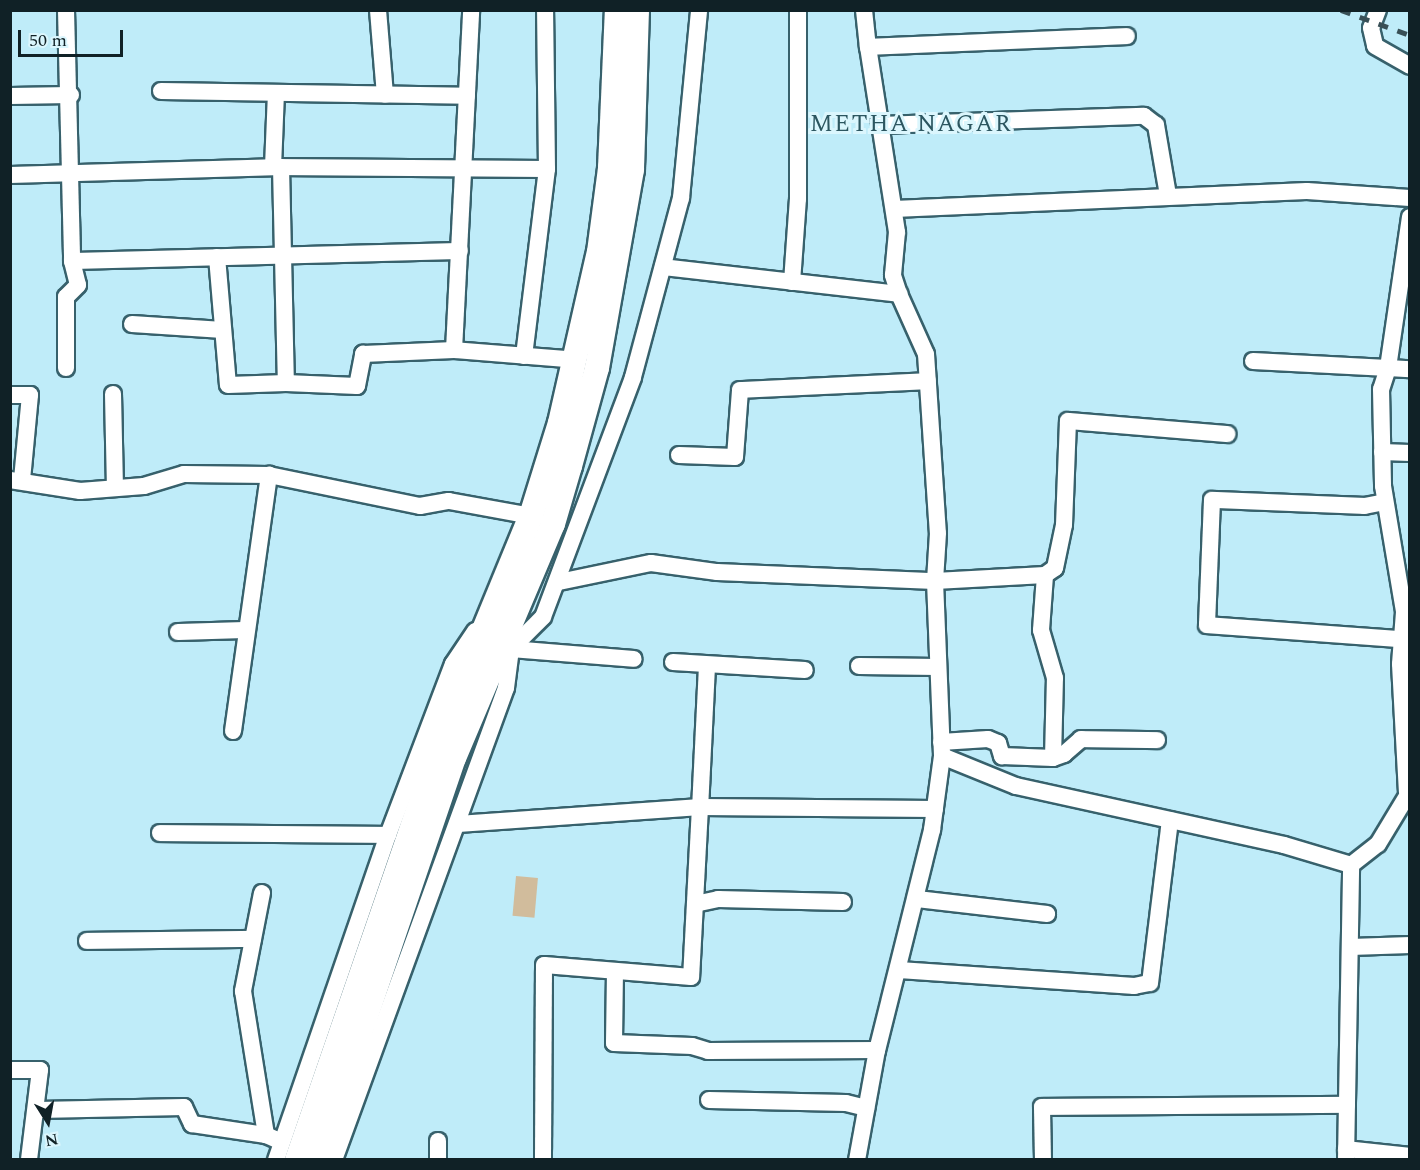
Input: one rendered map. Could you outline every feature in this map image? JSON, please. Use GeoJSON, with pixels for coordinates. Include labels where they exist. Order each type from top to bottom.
{"type":"FeatureCollection","features":[{"type":"Feature","properties":{"kind":"highway"},"geometry":{"type":"LineString","coordinates":[[506,606],[577,360],[599,252],[610,168],[617,10]]}},
{"type":"Feature","properties":{"kind":"highway"},"geometry":{"type":"LineString","coordinates":[[289,1151],[506,606],[553,524],[597,368],[632,169],[637,10]]}},
{"type":"Feature","properties":{"kind":"highway"},"geometry":{"type":"LineString","coordinates":[[317,1160],[431,824],[472,687]]}},
{"type":"Feature","properties":{"kind":"street"},"geometry":{"type":"LineString","coordinates":[[66,10],[71,95],[69,173],[72,261],[78,285],[66,297],[66,368]]}},
{"type":"Feature","properties":{"kind":"street"},"geometry":{"type":"LineString","coordinates":[[378,10],[385,95]]}},
{"type":"Feature","properties":{"kind":"street"},"geometry":{"type":"LineString","coordinates":[[454,350],[471,10]]}},
{"type":"Feature","properties":{"kind":"street"},"geometry":{"type":"LineString","coordinates":[[524,356],[547,169],[545,10]]}},
{"type":"Feature","properties":{"kind":"street"},"geometry":{"type":"LineString","coordinates":[[510,649],[543,617],[559,582],[633,377],[681,198],[699,10]]}},
{"type":"Feature","properties":{"kind":"street"},"geometry":{"type":"LineString","coordinates":[[792,282],[798,199],[798,10]]}},
{"type":"Feature","properties":{"kind":"street"},"geometry":{"type":"LineString","coordinates":[[857,1160],[877,1050],[917,899],[935,809],[941,749],[935,581],[938,533],[926,354],[893,275],[897,232],[864,10]]}},
{"type":"Feature","properties":{"kind":"street"},"geometry":{"type":"LineString","coordinates":[[1378,10],[1371,28],[1375,46],[1410,66]]}},
{"type":"Feature","properties":{"kind":"street"},"geometry":{"type":"LineString","coordinates":[[868,47],[1126,36]]}},
{"type":"Feature","properties":{"kind":"street"},"geometry":{"type":"LineString","coordinates":[[161,91],[467,96]]}},
{"type":"Feature","properties":{"kind":"street"},"geometry":{"type":"LineString","coordinates":[[276,93],[286,383]]}},
{"type":"Feature","properties":{"kind":"street"},"geometry":{"type":"LineString","coordinates":[[10,96],[71,95]]}},
{"type":"Feature","properties":{"kind":"street"},"geometry":{"type":"LineString","coordinates":[[880,125],[1144,116],[1156,125],[1168,195]]}},
{"type":"Feature","properties":{"kind":"street"},"geometry":{"type":"LineString","coordinates":[[10,175],[277,167],[547,169]]}},
{"type":"Feature","properties":{"kind":"street"},"geometry":{"type":"LineString","coordinates":[[894,208],[1306,191],[1410,198]]}},
{"type":"Feature","properties":{"kind":"street"},"geometry":{"type":"LineString","coordinates":[[1351,865],[1378,844],[1408,792],[1404,579],[1385,502],[1381,389],[1389,368],[1410,217]]}},
{"type":"Feature","properties":{"kind":"street"},"geometry":{"type":"LineString","coordinates":[[72,261],[460,251]]}},
{"type":"Feature","properties":{"kind":"street"},"geometry":{"type":"LineString","coordinates":[[217,257],[228,385],[286,383],[357,386],[363,354],[454,350],[577,360]]}},
{"type":"Feature","properties":{"kind":"street"},"geometry":{"type":"LineString","coordinates":[[663,267],[899,294]]}},
{"type":"Feature","properties":{"kind":"street"},"geometry":{"type":"LineString","coordinates":[[132,324],[223,330]]}},
{"type":"Feature","properties":{"kind":"street"},"geometry":{"type":"LineString","coordinates":[[1253,361],[1410,369]]}},
{"type":"Feature","properties":{"kind":"street"},"geometry":{"type":"LineString","coordinates":[[680,455],[735,457],[740,390],[928,381]]}},
{"type":"Feature","properties":{"kind":"street"},"geometry":{"type":"LineString","coordinates":[[112,394],[115,488]]}},
{"type":"Feature","properties":{"kind":"street"},"geometry":{"type":"LineString","coordinates":[[10,395],[30,395],[16,480],[80,491],[144,486],[184,474],[269,475],[420,506],[448,501],[531,516]]}},
{"type":"Feature","properties":{"kind":"street"},"geometry":{"type":"LineString","coordinates":[[559,582],[651,563],[717,572],[935,581],[1045,575],[1055,568],[1064,525],[1068,421],[1227,434]]}},
{"type":"Feature","properties":{"kind":"street"},"geometry":{"type":"LineString","coordinates":[[1382,452],[1410,453]]}},
{"type":"Feature","properties":{"kind":"street"},"geometry":{"type":"LineString","coordinates":[[233,731],[245,630],[269,475]]}},
{"type":"Feature","properties":{"kind":"street"},"geometry":{"type":"LineString","coordinates":[[1385,502],[1364,506],[1212,500],[1207,626],[1406,640]]}},
{"type":"Feature","properties":{"kind":"street"},"geometry":{"type":"LineString","coordinates":[[1045,575],[1041,630],[1055,678],[1053,758]]}},
{"type":"Feature","properties":{"kind":"street"},"geometry":{"type":"LineString","coordinates":[[334,1160],[506,688],[510,649],[506,606]]}},
{"type":"Feature","properties":{"kind":"street"},"geometry":{"type":"LineString","coordinates":[[276,1160],[289,1151],[388,836],[453,664],[506,606]]}},
{"type":"Feature","properties":{"kind":"street"},"geometry":{"type":"LineString","coordinates":[[178,632],[245,630]]}},
{"type":"Feature","properties":{"kind":"street"},"geometry":{"type":"LineString","coordinates":[[510,649],[634,659]]}},
{"type":"Feature","properties":{"kind":"street"},"geometry":{"type":"LineString","coordinates":[[673,662],[707,666],[805,670]]}},
{"type":"Feature","properties":{"kind":"street"},"geometry":{"type":"LineString","coordinates":[[543,1160],[544,965],[691,977],[707,666]]}},
{"type":"Feature","properties":{"kind":"street"},"geometry":{"type":"LineString","coordinates":[[859,666],[938,667]]}},
{"type":"Feature","properties":{"kind":"street"},"geometry":{"type":"LineString","coordinates":[[941,749],[988,739],[998,743],[1002,756],[1053,758],[1064,754],[1081,739],[1157,740]]}},
{"type":"Feature","properties":{"kind":"street"},"geometry":{"type":"LineString","coordinates":[[941,749],[1016,786],[1284,845],[1351,865]]}},
{"type":"Feature","properties":{"kind":"street"},"geometry":{"type":"LineString","coordinates":[[458,824],[700,807],[935,809]]}},
{"type":"Feature","properties":{"kind":"street"},"geometry":{"type":"LineString","coordinates":[[899,970],[1134,986],[1150,983],[1170,820]]}},
{"type":"Feature","properties":{"kind":"street"},"geometry":{"type":"LineString","coordinates":[[160,833],[388,836]]}},
{"type":"Feature","properties":{"kind":"street"},"geometry":{"type":"LineString","coordinates":[[1351,865],[1346,1154],[1410,1155]]}},
{"type":"Feature","properties":{"kind":"street"},"geometry":{"type":"LineString","coordinates":[[262,893],[243,990],[266,1135]]}},
{"type":"Feature","properties":{"kind":"street"},"geometry":{"type":"LineString","coordinates":[[695,904],[718,899],[843,902]]}},
{"type":"Feature","properties":{"kind":"street"},"geometry":{"type":"LineString","coordinates":[[917,899],[1047,914]]}},
{"type":"Feature","properties":{"kind":"street"},"geometry":{"type":"LineString","coordinates":[[87,941],[253,939]]}},
{"type":"Feature","properties":{"kind":"street"},"geometry":{"type":"LineString","coordinates":[[1351,947],[1410,945]]}},
{"type":"Feature","properties":{"kind":"street"},"geometry":{"type":"LineString","coordinates":[[615,971],[614,1043],[692,1046],[708,1051],[877,1050]]}},
{"type":"Feature","properties":{"kind":"street"},"geometry":{"type":"LineString","coordinates":[[10,1070],[40,1070],[38,1110],[29,1160]]}},
{"type":"Feature","properties":{"kind":"street"},"geometry":{"type":"LineString","coordinates":[[709,1100],[846,1103],[866,1108]]}},
{"type":"Feature","properties":{"kind":"street"},"geometry":{"type":"LineString","coordinates":[[1043,1160],[1041,1107],[1347,1105]]}},
{"type":"Feature","properties":{"kind":"street"},"geometry":{"type":"LineString","coordinates":[[38,1110],[184,1107],[192,1124],[266,1135],[289,1151]]}},
{"type":"Feature","properties":{"kind":"street"},"geometry":{"type":"LineString","coordinates":[[438,1141],[438,1160]]}},
{"type":"Feature","properties":{"kind":"building"},"geometry":{"type":"Polygon","coordinates":[[[516,876],[538,878],[534,918],[513,916],[516,876]]]}},
{"type":"Feature","properties":{"kind":"railway"},"geometry":{"type":"LineString","coordinates":[[1341,10],[1410,35]]}},
{"type":"Feature","properties":{"kind":"district","name":"METHA NAGAR"},"geometry":{"type":"Point","coordinates":[911,125]}}]}
